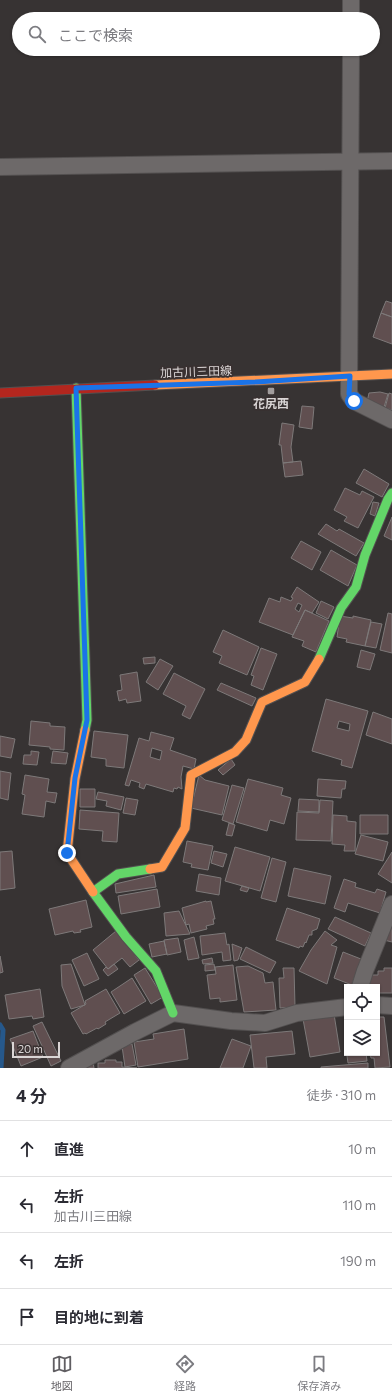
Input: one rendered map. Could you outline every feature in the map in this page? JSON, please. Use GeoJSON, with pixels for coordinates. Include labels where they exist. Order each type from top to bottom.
{"type":"FeatureCollection","features":[{"type":"Feature","properties":{"kind":"street"},"geometry":{"type":"LineString","coordinates":[[351,0],[351,12]]}},
{"type":"Feature","properties":{"kind":"street"},"geometry":{"type":"LineString","coordinates":[[351,56],[349,394],[354,401],[392,420]]}},
{"type":"Feature","properties":{"kind":"street"},"geometry":{"type":"LineString","coordinates":[[0,167],[392,161]]}},
{"type":"Feature","properties":{"kind":"street","name":"加古川三田線"},"geometry":{"type":"LineString","coordinates":[[0,393],[76,388],[256,382],[392,374]]}},
{"type":"Feature","properties":{"kind":"street"},"geometry":{"type":"LineString","coordinates":[[76,388],[87,720],[75,778],[67,853],[126,937],[156,971],[172,1013]]}},
{"type":"Feature","properties":{"kind":"street"},"geometry":{"type":"LineString","coordinates":[[93,892],[118,874],[162,868],[186,828],[191,775],[235,752],[246,740],[262,702],[305,682],[317,663],[340,608],[356,587],[365,555],[388,499],[392,493]]}},
{"type":"Feature","properties":{"kind":"street"},"geometry":{"type":"LineString","coordinates":[[361,984],[392,904]]}},
{"type":"Feature","properties":{"kind":"street"},"geometry":{"type":"LineString","coordinates":[[380,1006],[392,1006]]}},
{"type":"Feature","properties":{"kind":"street"},"geometry":{"type":"LineString","coordinates":[[69,1068],[172,1013],[231,1021],[265,1023],[297,1013],[344,1007]]}},
{"type":"Feature","properties":{"kind":"building"},"geometry":{"type":"Polygon","coordinates":[[[386,301],[392,303],[392,317],[381,313],[386,301]]]}},
{"type":"Feature","properties":{"kind":"building"},"geometry":{"type":"Polygon","coordinates":[[[381,313],[392,317],[392,344],[373,337],[381,313]]]}},
{"type":"Feature","properties":{"kind":"building"},"geometry":{"type":"Polygon","coordinates":[[[380,392],[388,394],[384,407],[367,402],[369,393],[380,392]]]}},
{"type":"Feature","properties":{"kind":"building"},"geometry":{"type":"Polygon","coordinates":[[[389,393],[392,394],[392,410],[385,408],[389,393]]]}},
{"type":"Feature","properties":{"kind":"building"},"geometry":{"type":"Polygon","coordinates":[[[302,406],[314,407],[312,429],[299,427],[302,406]]]}},
{"type":"Feature","properties":{"kind":"building"},"geometry":{"type":"Polygon","coordinates":[[[282,423],[294,425],[291,447],[293,462],[283,463],[281,445],[279,445],[282,423]]]}},
{"type":"Feature","properties":{"kind":"building"},"geometry":{"type":"Polygon","coordinates":[[[301,461],[303,475],[285,477],[283,463],[301,461]]]}},
{"type":"Feature","properties":{"kind":"building"},"geometry":{"type":"Polygon","coordinates":[[[364,469],[389,484],[382,497],[356,483],[364,469]]]}},
{"type":"Feature","properties":{"kind":"building"},"geometry":{"type":"Polygon","coordinates":[[[345,488],[360,495],[362,491],[374,497],[358,528],[344,521],[347,517],[334,510],[345,488]]]}},
{"type":"Feature","properties":{"kind":"building"},"geometry":{"type":"Polygon","coordinates":[[[373,502],[379,503],[375,516],[370,514],[373,502]]]}},
{"type":"Feature","properties":{"kind":"building"},"geometry":{"type":"Polygon","coordinates":[[[392,517],[392,540],[384,536],[392,517]]]}},
{"type":"Feature","properties":{"kind":"building"},"geometry":{"type":"Polygon","coordinates":[[[326,524],[337,531],[339,529],[364,543],[356,556],[318,534],[326,524]]]}},
{"type":"Feature","properties":{"kind":"building"},"geometry":{"type":"Polygon","coordinates":[[[301,541],[321,552],[312,570],[291,558],[301,541]]]}},
{"type":"Feature","properties":{"kind":"building"},"geometry":{"type":"Polygon","coordinates":[[[331,550],[357,565],[348,586],[320,570],[331,550]]]}},
{"type":"Feature","properties":{"kind":"building"},"geometry":{"type":"Polygon","coordinates":[[[297,587],[319,602],[312,613],[305,610],[293,635],[259,622],[269,598],[280,602],[281,597],[291,601],[293,598],[291,597],[297,587]],[[298,603],[295,609],[299,612],[302,605],[298,603]]]}},
{"type":"Feature","properties":{"kind":"building"},"geometry":{"type":"Polygon","coordinates":[[[321,601],[334,607],[328,619],[316,613],[321,601]]]}},
{"type":"Feature","properties":{"kind":"building"},"geometry":{"type":"Polygon","coordinates":[[[305,610],[329,621],[316,652],[302,646],[304,641],[292,637],[305,610]]]}},
{"type":"Feature","properties":{"kind":"building"},"geometry":{"type":"Polygon","coordinates":[[[388,613],[392,614],[392,653],[380,650],[388,613]]]}},
{"type":"Feature","properties":{"kind":"building"},"geometry":{"type":"Polygon","coordinates":[[[340,616],[353,618],[353,616],[371,620],[365,646],[346,642],[347,639],[337,637],[340,616]]]}},
{"type":"Feature","properties":{"kind":"building"},"geometry":{"type":"Polygon","coordinates":[[[371,622],[382,624],[376,648],[365,646],[371,622]]]}},
{"type":"Feature","properties":{"kind":"building"},"geometry":{"type":"Polygon","coordinates":[[[223,630],[259,647],[247,675],[219,663],[222,656],[213,652],[223,630]]]}},
{"type":"Feature","properties":{"kind":"building"},"geometry":{"type":"Polygon","coordinates":[[[261,648],[277,654],[263,690],[251,685],[254,676],[251,675],[261,648]]]}},
{"type":"Feature","properties":{"kind":"building"},"geometry":{"type":"Polygon","coordinates":[[[361,650],[375,654],[370,670],[357,667],[361,650]]]}},
{"type":"Feature","properties":{"kind":"building"},"geometry":{"type":"Polygon","coordinates":[[[155,657],[155,663],[144,664],[143,658],[155,657]]]}},
{"type":"Feature","properties":{"kind":"building"},"geometry":{"type":"Polygon","coordinates":[[[160,659],[173,666],[158,690],[146,682],[160,659]]]}},
{"type":"Feature","properties":{"kind":"building"},"geometry":{"type":"Polygon","coordinates":[[[137,672],[141,701],[127,703],[126,699],[119,701],[117,691],[122,690],[120,675],[137,672]]]}},
{"type":"Feature","properties":{"kind":"building"},"geometry":{"type":"Polygon","coordinates":[[[174,673],[205,689],[190,719],[182,715],[186,706],[163,694],[174,673]]]}},
{"type":"Feature","properties":{"kind":"building"},"geometry":{"type":"Polygon","coordinates":[[[221,683],[256,698],[252,706],[217,690],[221,683]]]}},
{"type":"Feature","properties":{"kind":"building"},"geometry":{"type":"Polygon","coordinates":[[[326,699],[368,711],[352,768],[341,765],[342,760],[312,751],[326,699]],[[339,721],[337,728],[349,731],[350,724],[339,721]]]}},
{"type":"Feature","properties":{"kind":"building"},"geometry":{"type":"Polygon","coordinates":[[[373,712],[392,719],[392,744],[366,735],[373,712]]]}},
{"type":"Feature","properties":{"kind":"building"},"geometry":{"type":"Polygon","coordinates":[[[31,721],[50,723],[50,726],[65,727],[64,750],[29,745],[31,721]]]}},
{"type":"Feature","properties":{"kind":"building"},"geometry":{"type":"Polygon","coordinates":[[[94,731],[128,735],[124,768],[106,766],[106,759],[91,757],[94,731]]]}},
{"type":"Feature","properties":{"kind":"building"},"geometry":{"type":"Polygon","coordinates":[[[151,732],[174,738],[170,750],[196,759],[194,769],[183,766],[181,777],[182,789],[178,787],[177,789],[174,788],[173,792],[146,784],[144,789],[139,787],[140,783],[131,780],[129,786],[125,785],[139,738],[149,741],[151,732]],[[152,748],[150,757],[160,760],[162,751],[152,748]]]}},
{"type":"Feature","properties":{"kind":"building"},"geometry":{"type":"Polygon","coordinates":[[[0,736],[15,739],[11,758],[0,756],[0,736]]]}},
{"type":"Feature","properties":{"kind":"building"},"geometry":{"type":"Polygon","coordinates":[[[31,751],[39,752],[37,765],[23,764],[24,755],[31,755],[31,751]]]}},
{"type":"Feature","properties":{"kind":"building"},"geometry":{"type":"Polygon","coordinates":[[[53,751],[68,753],[66,764],[51,763],[53,751]]]}},
{"type":"Feature","properties":{"kind":"building"},"geometry":{"type":"Polygon","coordinates":[[[231,759],[235,765],[223,775],[218,770],[231,759]]]}},
{"type":"Feature","properties":{"kind":"building"},"geometry":{"type":"Polygon","coordinates":[[[0,771],[11,773],[8,800],[0,798],[0,771]]]}},
{"type":"Feature","properties":{"kind":"building"},"geometry":{"type":"Polygon","coordinates":[[[25,775],[49,779],[47,792],[57,793],[55,803],[46,801],[44,817],[22,814],[25,795],[22,794],[25,775]]]}},
{"type":"Feature","properties":{"kind":"building"},"geometry":{"type":"Polygon","coordinates":[[[199,775],[205,780],[229,786],[222,815],[191,808],[199,775]]]}},
{"type":"Feature","properties":{"kind":"building"},"geometry":{"type":"Polygon","coordinates":[[[248,779],[283,788],[281,795],[291,798],[284,824],[270,820],[267,831],[236,822],[248,779]]]}},
{"type":"Feature","properties":{"kind":"building"},"geometry":{"type":"Polygon","coordinates":[[[318,779],[346,781],[345,789],[342,789],[341,798],[317,796],[318,779]]]}},
{"type":"Feature","properties":{"kind":"building"},"geometry":{"type":"Polygon","coordinates":[[[232,785],[244,788],[233,824],[222,820],[232,785]]]}},
{"type":"Feature","properties":{"kind":"building"},"geometry":{"type":"Polygon","coordinates":[[[80,789],[95,789],[95,807],[80,807],[80,789]]]}},
{"type":"Feature","properties":{"kind":"building"},"geometry":{"type":"Polygon","coordinates":[[[98,792],[124,797],[121,810],[106,806],[107,801],[96,799],[98,792]]]}},
{"type":"Feature","properties":{"kind":"building"},"geometry":{"type":"Polygon","coordinates":[[[126,798],[138,800],[135,815],[123,813],[126,798]]]}},
{"type":"Feature","properties":{"kind":"building"},"geometry":{"type":"Polygon","coordinates":[[[299,799],[319,800],[319,812],[298,811],[299,799]]]}},
{"type":"Feature","properties":{"kind":"building"},"geometry":{"type":"Polygon","coordinates":[[[320,800],[333,801],[331,841],[296,840],[297,812],[319,813],[320,800]]]}},
{"type":"Feature","properties":{"kind":"building"},"geometry":{"type":"Polygon","coordinates":[[[80,810],[119,813],[117,842],[102,841],[103,831],[79,829],[80,810]]]}},
{"type":"Feature","properties":{"kind":"building"},"geometry":{"type":"Polygon","coordinates":[[[333,815],[347,816],[347,821],[356,822],[355,851],[344,851],[345,845],[332,844],[333,815]]]}},
{"type":"Feature","properties":{"kind":"building"},"geometry":{"type":"Polygon","coordinates":[[[360,815],[388,815],[388,834],[360,834],[360,815]]]}},
{"type":"Feature","properties":{"kind":"building"},"geometry":{"type":"Polygon","coordinates":[[[229,823],[235,825],[232,836],[226,835],[229,823]]]}},
{"type":"Feature","properties":{"kind":"building"},"geometry":{"type":"Polygon","coordinates":[[[361,835],[388,842],[383,861],[355,854],[361,835]]]}},
{"type":"Feature","properties":{"kind":"building"},"geometry":{"type":"Polygon","coordinates":[[[187,841],[213,846],[208,870],[191,867],[192,864],[183,862],[187,841]]]}},
{"type":"Feature","properties":{"kind":"building"},"geometry":{"type":"Polygon","coordinates":[[[235,847],[270,857],[260,891],[225,881],[235,847]]]}},
{"type":"Feature","properties":{"kind":"building"},"geometry":{"type":"Polygon","coordinates":[[[12,851],[15,888],[0,890],[0,852],[12,851]]]}},
{"type":"Feature","properties":{"kind":"building"},"geometry":{"type":"Polygon","coordinates":[[[214,851],[227,854],[223,867],[211,863],[214,851]]]}},
{"type":"Feature","properties":{"kind":"building"},"geometry":{"type":"Polygon","coordinates":[[[392,852],[392,883],[378,874],[392,852]]]}},
{"type":"Feature","properties":{"kind":"building"},"geometry":{"type":"Polygon","coordinates":[[[272,858],[286,862],[276,902],[261,898],[272,858]]]}},
{"type":"Feature","properties":{"kind":"building"},"geometry":{"type":"Polygon","coordinates":[[[294,868],[331,876],[325,904],[288,896],[294,868]]]}},
{"type":"Feature","properties":{"kind":"building"},"geometry":{"type":"Polygon","coordinates":[[[199,874],[221,878],[219,895],[196,891],[199,874]]]}},
{"type":"Feature","properties":{"kind":"building"},"geometry":{"type":"Polygon","coordinates":[[[154,875],[156,887],[116,893],[115,884],[154,875]]]}},
{"type":"Feature","properties":{"kind":"building"},"geometry":{"type":"Polygon","coordinates":[[[344,879],[356,883],[355,887],[375,893],[377,889],[386,892],[380,913],[348,903],[345,912],[334,908],[344,879]]]}},
{"type":"Feature","properties":{"kind":"building"},"geometry":{"type":"Polygon","coordinates":[[[242,886],[249,888],[247,892],[240,890],[242,886]]]}},
{"type":"Feature","properties":{"kind":"building"},"geometry":{"type":"Polygon","coordinates":[[[157,889],[160,907],[121,914],[118,896],[157,889]]]}},
{"type":"Feature","properties":{"kind":"building"},"geometry":{"type":"Polygon","coordinates":[[[86,900],[92,927],[80,930],[81,932],[74,933],[73,931],[55,935],[49,909],[86,900]]]}},
{"type":"Feature","properties":{"kind":"building"},"geometry":{"type":"Polygon","coordinates":[[[211,901],[215,919],[213,919],[214,924],[206,926],[207,929],[191,933],[189,924],[186,925],[182,908],[211,901]]]}},
{"type":"Feature","properties":{"kind":"building"},"geometry":{"type":"Polygon","coordinates":[[[287,908],[320,919],[317,929],[312,931],[312,935],[309,935],[303,947],[300,946],[299,948],[276,940],[287,908]]]}},
{"type":"Feature","properties":{"kind":"building"},"geometry":{"type":"Polygon","coordinates":[[[179,911],[190,934],[166,936],[164,913],[179,911]]]}},
{"type":"Feature","properties":{"kind":"building"},"geometry":{"type":"Polygon","coordinates":[[[392,916],[392,942],[384,940],[392,916]]]}},
{"type":"Feature","properties":{"kind":"building"},"geometry":{"type":"Polygon","coordinates":[[[335,917],[371,933],[365,946],[328,929],[335,917]]]}},
{"type":"Feature","properties":{"kind":"building"},"geometry":{"type":"Polygon","coordinates":[[[116,931],[139,960],[130,967],[122,958],[108,969],[93,950],[116,931]]]}},
{"type":"Feature","properties":{"kind":"building"},"geometry":{"type":"Polygon","coordinates":[[[325,931],[337,940],[331,945],[337,947],[327,984],[299,971],[311,950],[325,931]]]}},
{"type":"Feature","properties":{"kind":"building"},"geometry":{"type":"Polygon","coordinates":[[[225,933],[227,945],[229,944],[231,960],[223,961],[222,952],[202,955],[200,936],[225,933]]]}},
{"type":"Feature","properties":{"kind":"building"},"geometry":{"type":"Polygon","coordinates":[[[194,937],[199,958],[188,960],[184,940],[194,937]]]}},
{"type":"Feature","properties":{"kind":"building"},"geometry":{"type":"Polygon","coordinates":[[[178,938],[181,952],[167,955],[164,940],[178,938]]]}},
{"type":"Feature","properties":{"kind":"building"},"geometry":{"type":"Polygon","coordinates":[[[164,941],[167,954],[152,957],[149,944],[164,941]]]}},
{"type":"Feature","properties":{"kind":"building"},"geometry":{"type":"Polygon","coordinates":[[[232,944],[242,948],[238,960],[234,961],[232,944]]]}},
{"type":"Feature","properties":{"kind":"building"},"geometry":{"type":"Polygon","coordinates":[[[246,947],[276,962],[270,973],[240,959],[246,947]]]}},
{"type":"Feature","properties":{"kind":"building"},"geometry":{"type":"Polygon","coordinates":[[[343,952],[361,959],[352,984],[334,978],[343,952]]]}},
{"type":"Feature","properties":{"kind":"building"},"geometry":{"type":"Polygon","coordinates":[[[87,953],[99,979],[84,986],[72,960],[87,953]]]}},
{"type":"Feature","properties":{"kind":"building"},"geometry":{"type":"Polygon","coordinates":[[[0,956],[3,972],[0,973],[0,956]]]}},
{"type":"Feature","properties":{"kind":"building"},"geometry":{"type":"Polygon","coordinates":[[[212,958],[213,963],[203,964],[202,960],[212,958]]]}},
{"type":"Feature","properties":{"kind":"building"},"geometry":{"type":"Polygon","coordinates":[[[71,964],[85,1005],[71,1009],[62,986],[61,965],[71,964]]]}},
{"type":"Feature","properties":{"kind":"building"},"geometry":{"type":"Polygon","coordinates":[[[114,964],[118,969],[108,976],[103,970],[106,967],[108,969],[114,964]]]}},
{"type":"Feature","properties":{"kind":"building"},"geometry":{"type":"Polygon","coordinates":[[[214,964],[215,970],[205,971],[205,965],[214,964]]]}},
{"type":"Feature","properties":{"kind":"building"},"geometry":{"type":"Polygon","coordinates":[[[233,965],[237,1000],[220,1002],[220,998],[210,999],[207,975],[216,974],[215,967],[233,965]]]}},
{"type":"Feature","properties":{"kind":"building"},"geometry":{"type":"Polygon","coordinates":[[[248,966],[263,973],[265,983],[273,982],[276,1010],[244,1012],[236,967],[248,966]]]}},
{"type":"Feature","properties":{"kind":"building"},"geometry":{"type":"Polygon","coordinates":[[[145,968],[163,997],[151,1004],[134,975],[145,968]]]}},
{"type":"Feature","properties":{"kind":"building"},"geometry":{"type":"Polygon","coordinates":[[[283,968],[294,968],[295,1007],[280,1008],[279,978],[284,978],[283,968]]]}},
{"type":"Feature","properties":{"kind":"building"},"geometry":{"type":"Polygon","coordinates":[[[384,968],[392,968],[392,993],[380,993],[380,984],[368,984],[368,975],[378,975],[378,971],[384,971],[384,968]]]}},
{"type":"Feature","properties":{"kind":"building"},"geometry":{"type":"Polygon","coordinates":[[[132,978],[146,1001],[124,1014],[111,992],[132,978]]]}},
{"type":"Feature","properties":{"kind":"building"},"geometry":{"type":"Polygon","coordinates":[[[40,989],[44,1017],[33,1019],[32,1016],[9,1019],[5,995],[40,989]]]}},
{"type":"Feature","properties":{"kind":"building"},"geometry":{"type":"Polygon","coordinates":[[[106,989],[120,1013],[105,1022],[106,1024],[98,1029],[97,1028],[83,1034],[71,1013],[86,1004],[85,1001],[106,989]]]}},
{"type":"Feature","properties":{"kind":"building"},"geometry":{"type":"Polygon","coordinates":[[[334,1014],[340,1052],[310,1057],[303,1019],[334,1014]]]}},
{"type":"Feature","properties":{"kind":"building"},"geometry":{"type":"Polygon","coordinates":[[[380,1017],[384,1017],[390,1067],[375,1068],[374,1058],[371,1058],[371,1056],[380,1056],[380,1017]]]}},
{"type":"Feature","properties":{"kind":"building"},"geometry":{"type":"Polygon","coordinates":[[[42,1022],[61,1061],[51,1066],[33,1026],[42,1022]]]}},
{"type":"Feature","properties":{"kind":"building"},"geometry":{"type":"Polygon","coordinates":[[[184,1029],[188,1059],[138,1067],[134,1042],[154,1039],[153,1034],[184,1029]]]}},
{"type":"Feature","properties":{"kind":"building"},"geometry":{"type":"Polygon","coordinates":[[[33,1031],[43,1057],[21,1066],[10,1039],[33,1031]]]}},
{"type":"Feature","properties":{"kind":"building"},"geometry":{"type":"Polygon","coordinates":[[[292,1031],[295,1054],[266,1057],[267,1068],[254,1068],[250,1035],[292,1031]]]}},
{"type":"Feature","properties":{"kind":"building"},"geometry":{"type":"Polygon","coordinates":[[[232,1039],[251,1046],[243,1068],[220,1068],[232,1039]]]}},
{"type":"Feature","properties":{"kind":"building"},"geometry":{"type":"Polygon","coordinates":[[[132,1044],[136,1065],[125,1067],[122,1046],[132,1044]]]}},
{"type":"Feature","properties":{"kind":"building"},"geometry":{"type":"Polygon","coordinates":[[[347,1056],[366,1056],[367,1061],[348,1063],[347,1056]]]}},
{"type":"Feature","properties":{"kind":"building"},"geometry":{"type":"Polygon","coordinates":[[[105,1060],[116,1060],[116,1062],[122,1062],[122,1067],[137,1068],[98,1068],[98,1063],[105,1063],[105,1060]]]}},
{"type":"Feature","properties":{"kind":"building"},"geometry":{"type":"Polygon","coordinates":[[[93,1062],[94,1068],[83,1068],[93,1062]]]}},
{"type":"Feature","properties":{"kind":"building"},"geometry":{"type":"Polygon","coordinates":[[[368,1063],[368,1068],[321,1068],[321,1067],[368,1063]]]}},
{"type":"Feature","properties":{"kind":"waterway"},"geometry":{"type":"LineString","coordinates":[[0,1025],[3,1030],[1,1068]]}},
{"type":"Feature","properties":{"kind":"traffic: fast"},"geometry":{"type":"LineString","coordinates":[[76,388],[87,720],[85,730]]}},
{"type":"Feature","properties":{"kind":"traffic: fast"},"geometry":{"type":"LineString","coordinates":[[319,659],[341,608],[356,587],[365,555],[388,499],[392,493]]}},
{"type":"Feature","properties":{"kind":"traffic: fast"},"geometry":{"type":"LineString","coordinates":[[150,869],[118,874],[93,892],[126,937],[156,971],[173,1013]]}},
{"type":"Feature","properties":{"kind":"traffic: slow"},"geometry":{"type":"LineString","coordinates":[[155,385],[392,374]]}},
{"type":"Feature","properties":{"kind":"traffic: slow"},"geometry":{"type":"LineString","coordinates":[[150,869],[162,867],[185,828],[191,775],[235,752],[246,740],[262,702],[305,682],[319,659]]}},
{"type":"Feature","properties":{"kind":"traffic: slow"},"geometry":{"type":"LineString","coordinates":[[85,730],[75,779],[67,853],[93,892]]}},
{"type":"Feature","properties":{"kind":"traffic: jam"},"geometry":{"type":"LineString","coordinates":[[0,393],[155,385]]}},
{"type":"Feature","properties":{"kind":"place","name":"花尻西"},"geometry":{"type":"Point","coordinates":[271,391]}},
{"type":"Feature","properties":{"kind":"route"},"geometry":{"type":"LineString","coordinates":[[67,853],[75,778],[87,720],[76,388],[256,382],[350,376],[349,394],[354,401]]}}]}
